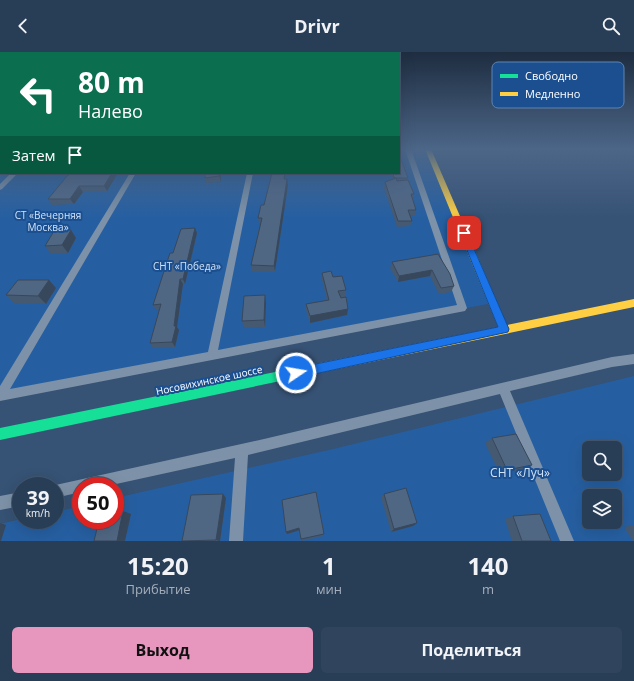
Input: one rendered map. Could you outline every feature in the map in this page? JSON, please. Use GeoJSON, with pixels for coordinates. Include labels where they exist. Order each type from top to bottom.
{"type":"FeatureCollection","features":[{"type":"Feature","properties":{"kind":"main road"},"geometry":{"type":"LineString","coordinates":[[438,172],[504,329]]}},
{"type":"Feature","properties":{"kind":"main road","name":"Носовихинское шоссе"},"geometry":{"type":"LineString","coordinates":[[0,434],[634,303]]}},
{"type":"Feature","properties":{"kind":"lane"},"geometry":{"type":"LineString","coordinates":[[0,396],[462,308],[416,172]]}},
{"type":"Feature","properties":{"kind":"lane"},"geometry":{"type":"LineString","coordinates":[[0,188],[14,174]]}},
{"type":"Feature","properties":{"kind":"lane"},"geometry":{"type":"LineString","coordinates":[[0,396],[132,174]]}},
{"type":"Feature","properties":{"kind":"lane"},"geometry":{"type":"LineString","coordinates":[[212,356],[250,174]]}},
{"type":"Feature","properties":{"kind":"lane"},"geometry":{"type":"LineString","coordinates":[[64,489],[242,450],[612,362],[634,359]]}},
{"type":"Feature","properties":{"kind":"lane"},"geometry":{"type":"LineString","coordinates":[[503,388],[567,541]]}},
{"type":"Feature","properties":{"kind":"lane"},"geometry":{"type":"LineString","coordinates":[[236,541],[242,450]]}},
{"type":"Feature","properties":{"kind":"lane"},"geometry":{"type":"LineString","coordinates":[[0,503],[12,501]]}},
{"type":"Feature","properties":{"kind":"green space","name":"СНТ «Победа»"},"geometry":{"type":"Polygon","coordinates":[[[400,172],[438,172],[493,303],[0,396],[0,174],[400,174],[400,172]]]}},
{"type":"Feature","properties":{"kind":"green space","name":"СНТ «Луч»"},"geometry":{"type":"Polygon","coordinates":[[[634,376],[634,541],[0,541],[0,524],[12,521],[12,529],[64,529],[64,510],[72,508],[72,529],[124,529],[124,496],[329,450],[634,376]]]}},
{"type":"Feature","properties":{"kind":"building"},"geometry":{"type":"Polygon","coordinates":[[[406,172],[408,178],[394,178],[393,174],[406,172]]]}},
{"type":"Feature","properties":{"kind":"building"},"geometry":{"type":"Polygon","coordinates":[[[111,174],[104,186],[79,186],[70,199],[48,199],[68,175],[111,174]]]}},
{"type":"Feature","properties":{"kind":"building"},"geometry":{"type":"Polygon","coordinates":[[[205,174],[220,174],[219,176],[205,178],[205,174]]]}},
{"type":"Feature","properties":{"kind":"building"},"geometry":{"type":"Polygon","coordinates":[[[272,174],[285,174],[284,179],[287,179],[274,266],[251,265],[262,218],[258,218],[261,205],[264,205],[272,174]]]}},
{"type":"Feature","properties":{"kind":"building"},"geometry":{"type":"Polygon","coordinates":[[[396,178],[397,181],[408,180],[414,194],[411,194],[416,210],[408,210],[412,221],[398,221],[385,182],[396,178]]]}},
{"type":"Feature","properties":{"kind":"building"},"geometry":{"type":"Polygon","coordinates":[[[195,228],[183,279],[180,279],[174,326],[176,326],[172,342],[150,343],[161,304],[153,305],[170,253],[173,253],[181,229],[195,228]]]}},
{"type":"Feature","properties":{"kind":"building"},"geometry":{"type":"Polygon","coordinates":[[[71,230],[62,245],[45,246],[54,231],[71,230]]]}},
{"type":"Feature","properties":{"kind":"building"},"geometry":{"type":"Polygon","coordinates":[[[438,254],[450,274],[454,286],[441,288],[432,270],[399,276],[392,262],[438,254]]]}},
{"type":"Feature","properties":{"kind":"building"},"geometry":{"type":"Polygon","coordinates":[[[331,271],[333,277],[342,276],[346,290],[338,291],[341,298],[346,297],[348,309],[310,316],[306,304],[329,300],[322,273],[331,271]]]}},
{"type":"Feature","properties":{"kind":"building"},"geometry":{"type":"Polygon","coordinates":[[[18,280],[49,280],[38,296],[6,295],[18,280]]]}},
{"type":"Feature","properties":{"kind":"building"},"geometry":{"type":"Polygon","coordinates":[[[265,295],[264,320],[242,321],[244,296],[265,295]]]}},
{"type":"Feature","properties":{"kind":"building"},"geometry":{"type":"Polygon","coordinates":[[[516,434],[532,465],[507,470],[492,438],[516,434]]]}},
{"type":"Feature","properties":{"kind":"building"},"geometry":{"type":"Polygon","coordinates":[[[406,488],[417,523],[394,529],[384,494],[406,488]]]}},
{"type":"Feature","properties":{"kind":"building"},"geometry":{"type":"Polygon","coordinates":[[[316,492],[324,534],[301,539],[299,528],[286,532],[282,500],[316,492]]]}},
{"type":"Feature","properties":{"kind":"building"},"geometry":{"type":"Polygon","coordinates":[[[223,494],[216,540],[182,541],[191,495],[223,494]]]}},
{"type":"Feature","properties":{"kind":"building"},"geometry":{"type":"Polygon","coordinates":[[[540,514],[551,541],[522,541],[513,516],[540,514]]]}},
{"type":"Feature","properties":{"kind":"building"},"geometry":{"type":"Polygon","coordinates":[[[97,529],[119,529],[117,541],[94,541],[97,529]]]}},
{"type":"Feature","properties":{"kind":"traffic: fast"},"geometry":{"type":"LineString","coordinates":[[0,434],[290,374]]}},
{"type":"Feature","properties":{"kind":"traffic: slow"},"geometry":{"type":"LineString","coordinates":[[438,172],[504,329]]}},
{"type":"Feature","properties":{"kind":"traffic: slow"},"geometry":{"type":"LineString","coordinates":[[290,374],[634,303]]}},
{"type":"Feature","properties":{"kind":"route"},"geometry":{"type":"LineString","coordinates":[[296,373],[504,329],[464,233]]}},
{"type":"Feature","properties":{"kind":"park label","name":"СТ «Вечерняя Москва»"},"geometry":{"type":"Point","coordinates":[48,220]}}]}
